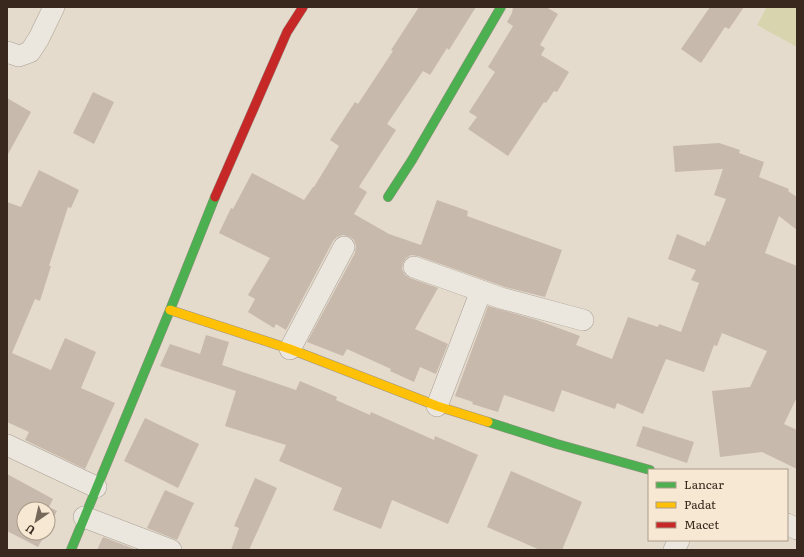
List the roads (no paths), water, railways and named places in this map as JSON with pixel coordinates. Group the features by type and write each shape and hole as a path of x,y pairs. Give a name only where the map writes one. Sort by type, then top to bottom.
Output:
{"street":[{"path":"7,52 19,56 30,52 39,38 54,7"},
{"path":"71,550 234,153 287,32 303,7"},
{"path":"388,197 412,160 501,7"},
{"path":"290,349 344,247"},
{"path":"414,267 501,298 583,320"},
{"path":"437,406 481,291"},
{"path":"170,310 290,349 437,406 557,444 648,469"},
{"path":"7,445 96,488"},
{"path":"84,517 171,550"},
{"path":"788,524 797,529"},
{"path":"674,550 678,541"}]}
